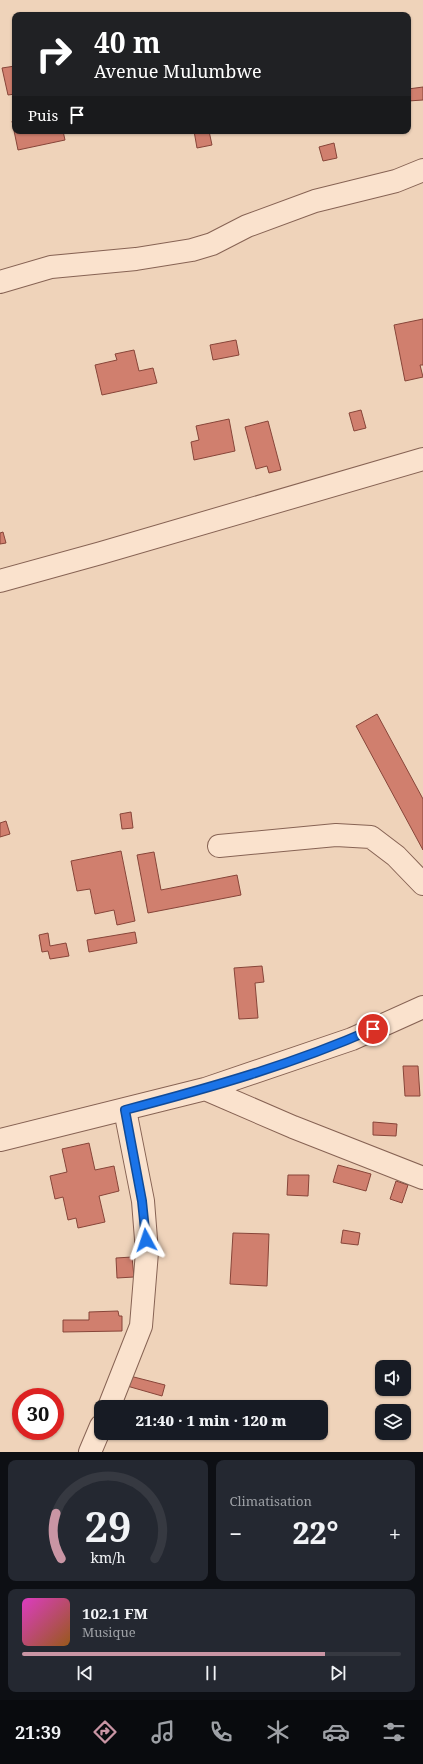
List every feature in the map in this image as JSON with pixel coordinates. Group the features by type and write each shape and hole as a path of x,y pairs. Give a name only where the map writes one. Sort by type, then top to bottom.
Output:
{"street":[{"path":"0,282 51,267 136,259 192,250 212,244 248,226 315,201 396,181 423,170"},
{"path":"0,581 423,459"},
{"path":"219,846 336,835 372,837 396,856 423,884"},
{"path":"0,1140 206,1089 352,1039 423,1007"},
{"path":"206,1089 293,1127 423,1178"},
{"path":"112,1400 141,1326 147,1252 142,1201 125,1110"},
{"path":"90,1452 95,1440"}],"building":[{"path":"12,66 12,94 8,95 2,68"},
{"path":"423,87 423,100 411,101 411,89"},
{"path":"15,134 64,134 65,140 18,150"},
{"path":"195,134 210,134 212,145 197,148"},
{"path":"334,143 337,158 323,161 319,147"},
{"path":"423,319 423,365 420,365 423,377 405,381 394,325"},
{"path":"236,340 239,355 213,360 210,345"},
{"path":"134,350 139,371 153,368 157,383 102,395 95,365 117,360 115,354"},
{"path":"361,410 366,428 354,431 349,413"},
{"path":"229,419 235,451 194,460 191,442 199,440 196,426"},
{"path":"268,421 281,470 269,473 267,466 256,469 245,427"},
{"path":"3,532 6,543 0,544 0,533"},
{"path":"377,714 423,799 423,850 356,726"},
{"path":"131,812 133,828 122,829 120,814"},
{"path":"6,821 10,834 0,837 0,823"},
{"path":"121,851 135,921 117,925 114,910 95,914 90,889 77,891 71,861"},
{"path":"154,852 161,890 237,875 241,895 148,913 137,855"},
{"path":"135,932 137,943 89,952 87,940"},
{"path":"48,933 50,946 66,943 69,956 50,959 48,951 42,952 39,935"},
{"path":"262,966 264,982 255,983 258,1018 239,1019 234,968"},
{"path":"403,1066 418,1066 420,1096 405,1096"},
{"path":"373,1122 397,1124 396,1136 373,1135"},
{"path":"89,1143 95,1170 114,1166 119,1191 99,1196 105,1222 78,1228 76,1218 68,1220 63,1197 55,1199 50,1176 67,1172 62,1149"},
{"path":"338,1165 371,1174 366,1191 333,1182"},
{"path":"288,1175 309,1175 308,1196 287,1195"},
{"path":"396,1181 408,1185 402,1203 390,1199"},
{"path":"343,1230 360,1233 358,1245 341,1243"},
{"path":"233,1233 269,1234 267,1286 230,1284"},
{"path":"132,1257 134,1277 117,1278 116,1258"},
{"path":"118,1311 119,1316 122,1316 122,1331 63,1332 63,1320 89,1320 89,1312"},
{"path":"130,1376 165,1385 162,1396 127,1386"}],"route":[{"path":"146,1240 142,1201 125,1110 206,1089 322,1050 352,1039 373,1029"}]}
